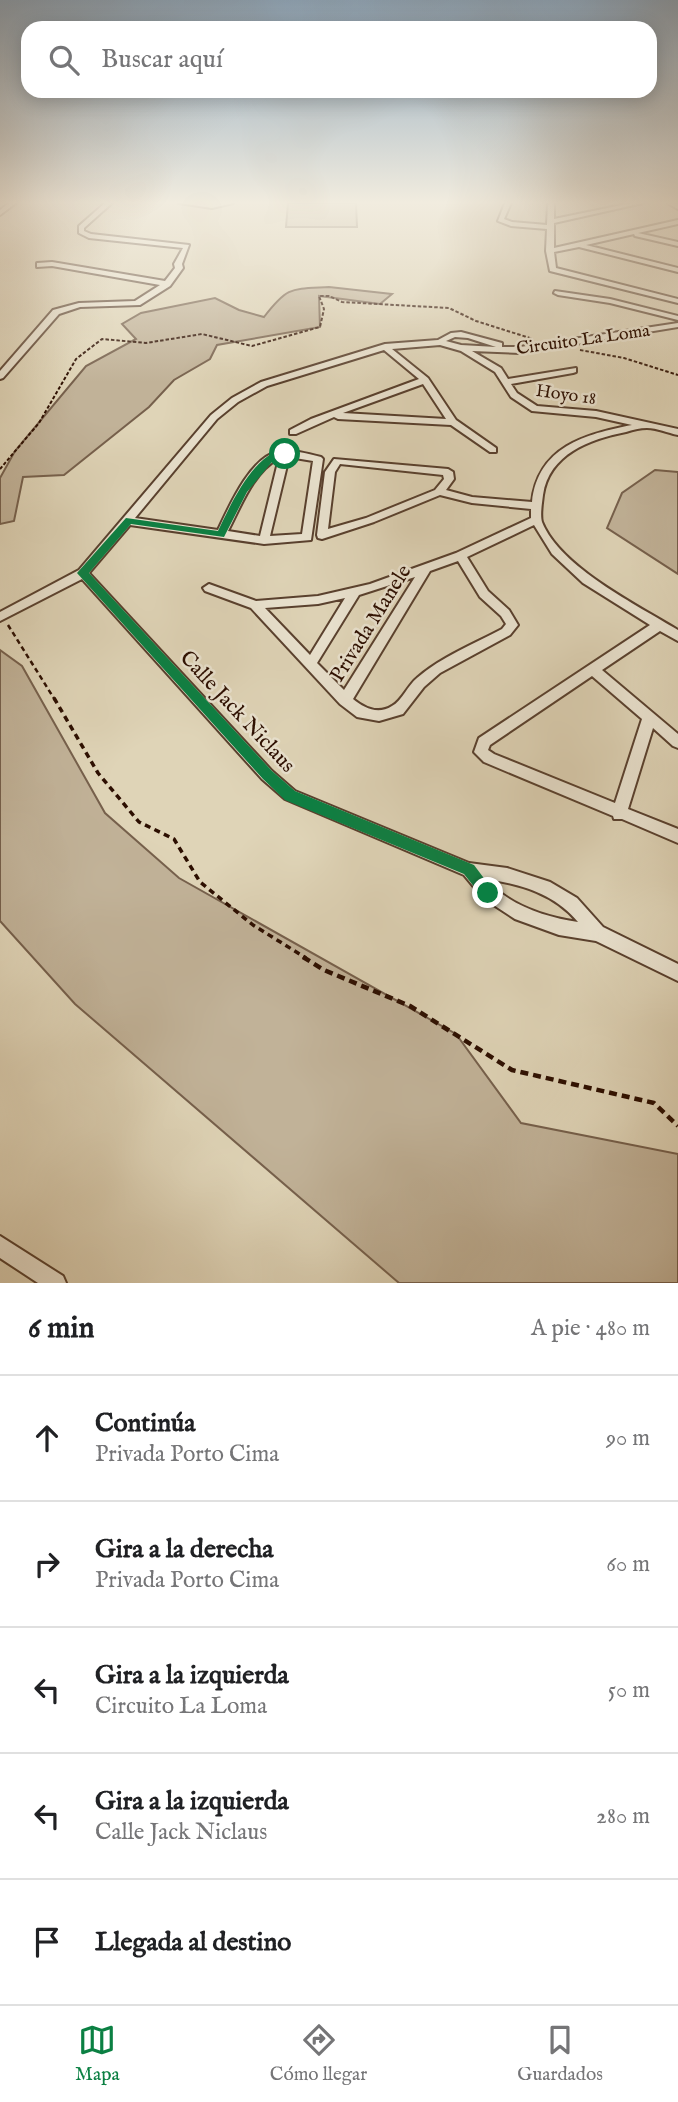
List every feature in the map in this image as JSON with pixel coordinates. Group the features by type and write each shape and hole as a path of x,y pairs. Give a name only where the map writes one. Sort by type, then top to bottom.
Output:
{"street":[{"path":"2,371 56,312 79,305 137,303 162,285 179,268 179,263"},
{"path":"551,263 552,267 557,270 678,301"},
{"path":"648,263 678,270"},
{"path":"40,265 52,264 162,285"},
{"path":"558,293 622,304 678,318"},
{"name":"Circuito La Loma","path":"1,616 83,573 214,417 235,400 284,376 385,347 440,342 461,348 520,350 678,325"},
{"path":"440,342 451,335 466,334 520,350"},
{"path":"385,347 425,380 453,422 493,450"},
{"name":"Hoyo 18","path":"461,348 498,370 514,395 535,409 575,412 646,425"},
{"path":"498,370 500,362 520,350"},
{"path":"506,382 573,370"},
{"path":"293,432 425,380"},
{"path":"575,412 591,435"},
{"path":"332,416 453,422"},
{"path":"678,432 646,425 591,435 560,456 543,478 536,520 556,551 587,580 678,636"},
{"path":"264,540 285,454"},
{"path":"129,521 221,535 264,540 307,537 318,459 275,455 243,491 221,535"},
{"path":"439,492 449,479 448,472 337,461 330,472 322,535 370,520 439,492 472,500 537,506"},
{"name":"Privada Manele","path":"209,588 255,604 318,600 355,592 460,556 536,520"},
{"name":"Privada Manele","path":"255,604 345,700 362,713 379,716 398,710 419,683 436,670 506,632 512,625 505,613 484,594 460,556"},
{"name":"Privada Manele","path":"345,700 427,567"},
{"name":"Calle Jack Niclaus","path":"83,573 267,775 290,796 469,870 498,872 529,881 568,901 597,933"},
{"name":"Privada Manele","path":"310,663 324,646 334,624 355,592"},
{"path":"659,625 484,742 481,752 489,758 619,814 678,836"},
{"path":"594,670 678,742"},
{"path":"619,814 649,718"},
{"name":"Calle Jack Niclaus","path":"469,870 488,893 521,914 559,927 597,933 678,973"},
{"path":"0,1246 57,1283"}],"path":[{"path":"0,469 39,423 76,359 102,340 146,343 202,334 252,346 320,327 324,309 319,296 329,296 342,302 449,308 475,321 557,345 624,358 678,375"},
{"path":"1,616 28,653 98,773 139,822 174,839 200,882 253,925 324,970 410,1006 512,1070 654,1103 678,1126"}],"shaded area":[{"path":"329,287 392,294 380,304 319,296 320,327 217,345 210,359 174,380 149,407 64,475 23,477 14,521 0,524 0,478 15,451 86,366 136,339 122,324 141,313 215,298 239,310 264,317 291,291"},
{"path":"655,470 678,472 678,574 607,528 622,493"},
{"path":"0,650 22,666 105,813 179,878 456,1034 521,1123 678,1154 678,1283 399,1283 75,1004 0,921"}],"route":[{"path":"285,454 275,455 269,460 243,491 221,535 129,521 83,573 267,775 290,796 469,870 488,893"}]}
